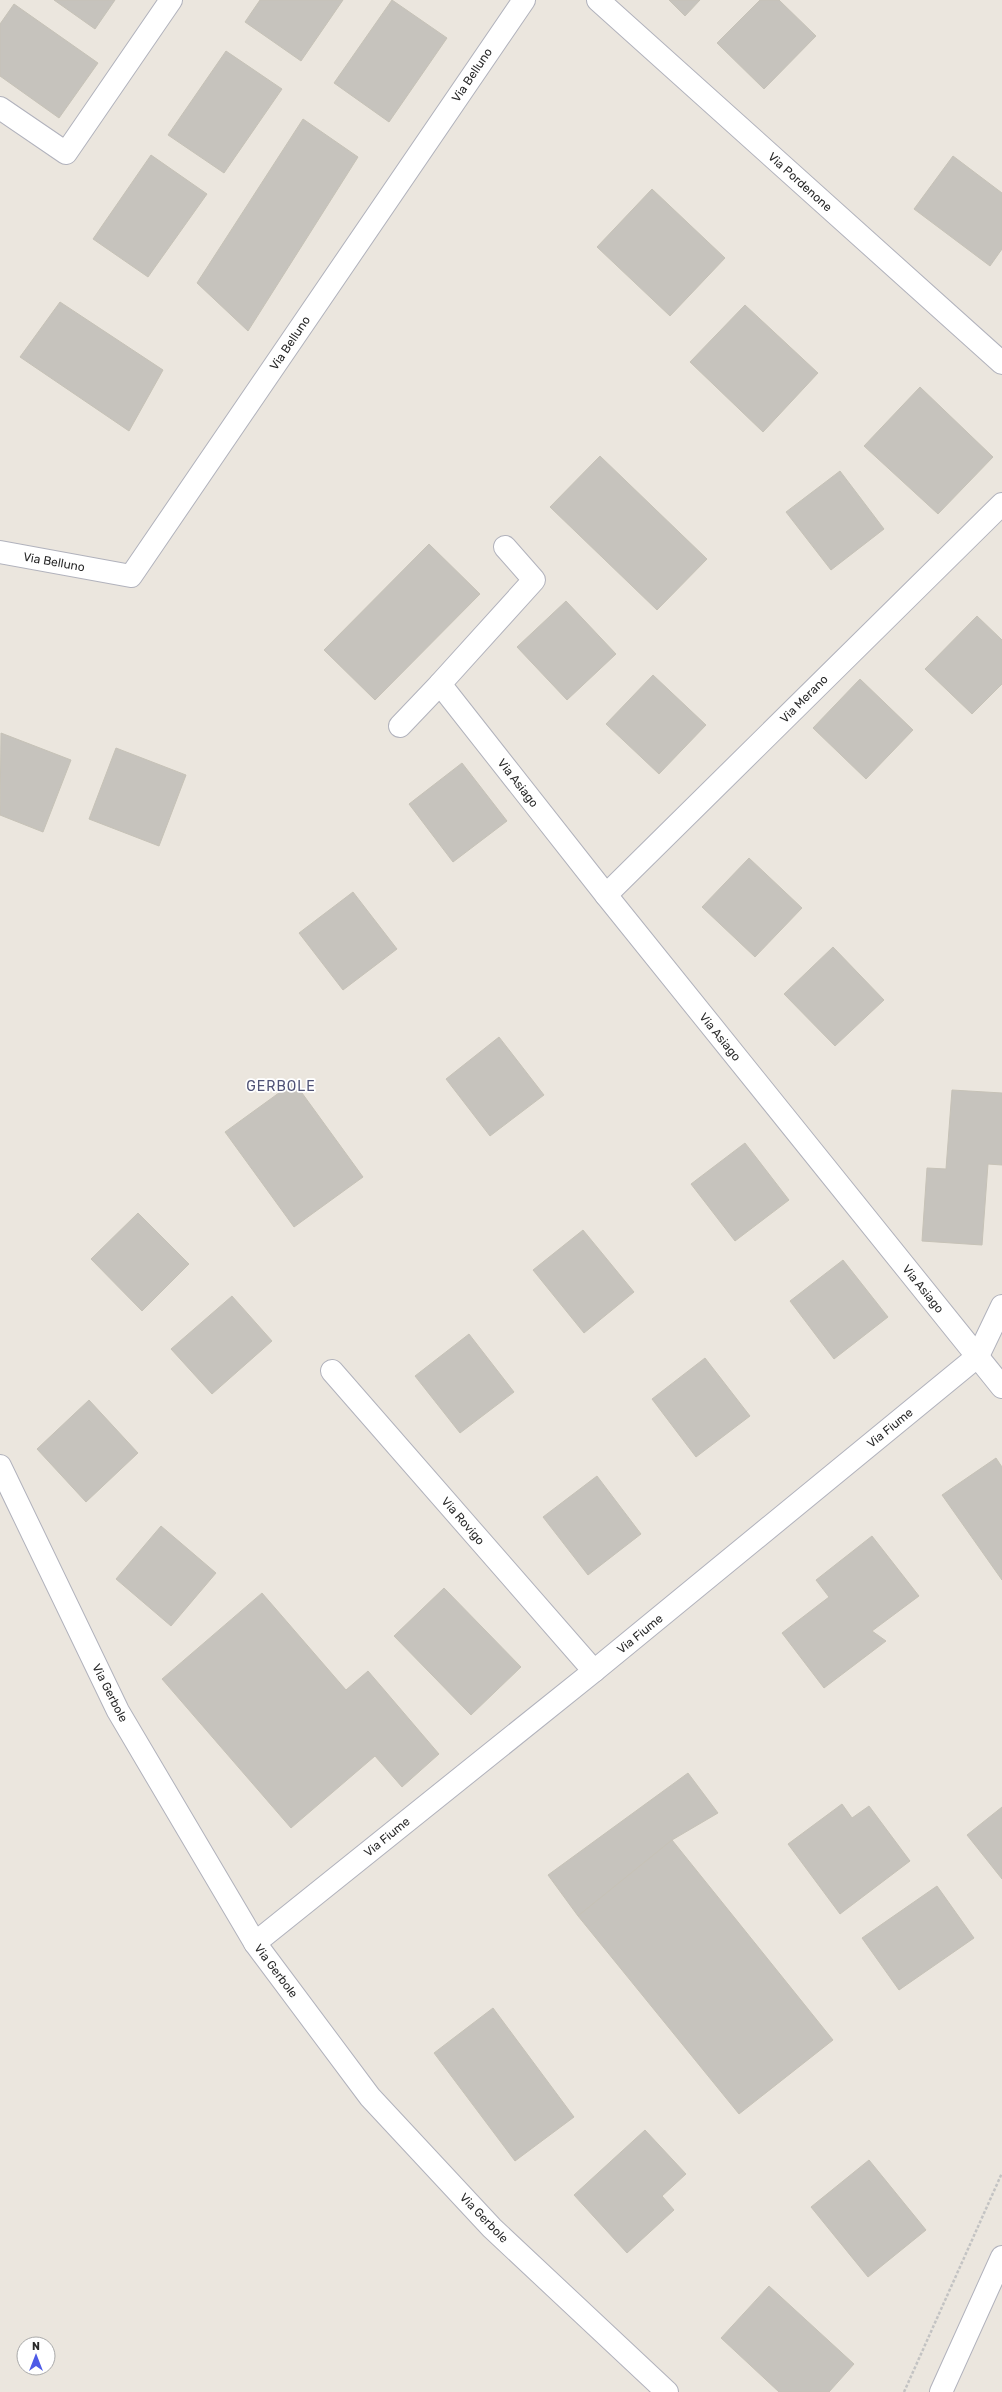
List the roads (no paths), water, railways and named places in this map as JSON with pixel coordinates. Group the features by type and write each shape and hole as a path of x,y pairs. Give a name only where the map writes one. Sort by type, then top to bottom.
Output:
{"street":[{"path":"0,108 66,153 171,0"},
{"name":"Via Belluno","path":"0,552 131,576 524,0"},
{"name":"Via Pordenone","path":"598,0 1002,363"},
{"name":"Via Merano","path":"606,895 1002,504"},
{"path":"400,726 534,580 505,547"},
{"name":"Via Asiago","path":"440,684 606,895 1002,1387"},
{"name":"Via Fiume","path":"255,1943 594,1671 978,1356 1002,1306"},
{"name":"Via Rovigo","path":"332,1372 594,1671"},
{"name":"Via Gerbole","path":"0,1466 118,1711 255,1943 375,2102 492,2228 667,2392"},
{"path":"941,2392 1002,2257"}],"district":[{"name":"GERBOLE","path":"281,1086"}]}
